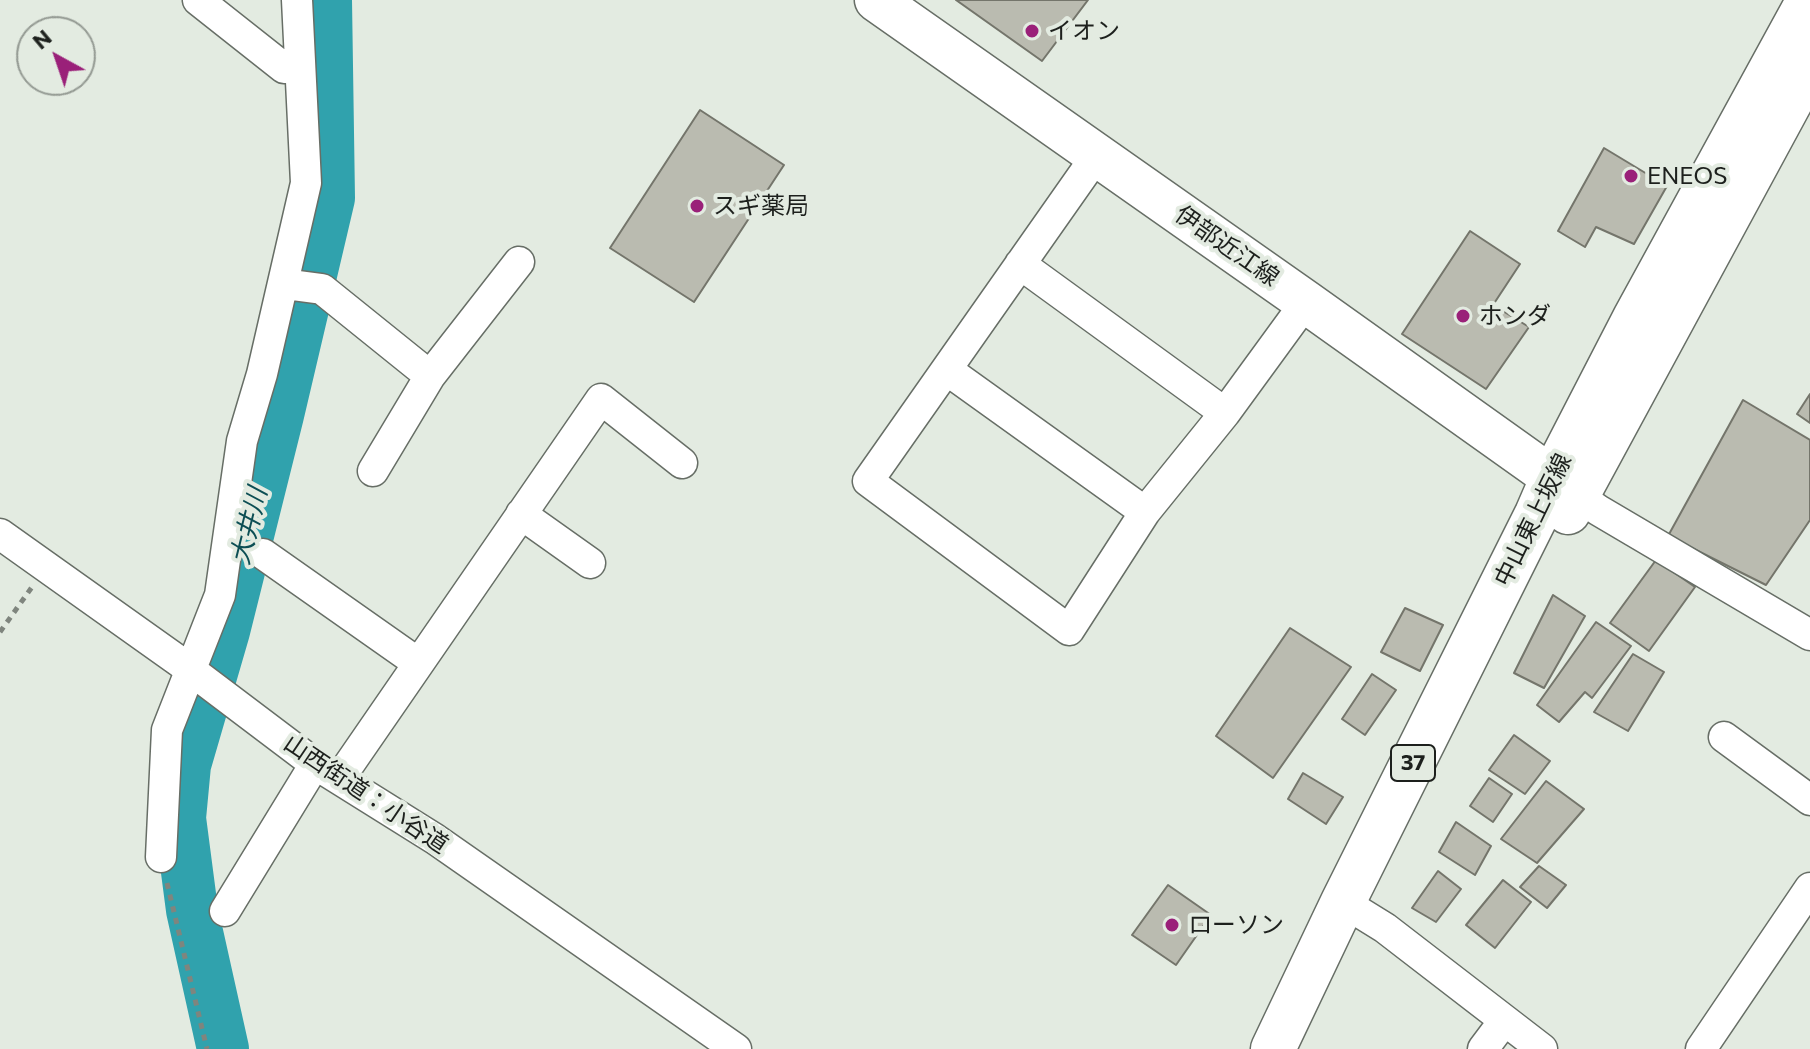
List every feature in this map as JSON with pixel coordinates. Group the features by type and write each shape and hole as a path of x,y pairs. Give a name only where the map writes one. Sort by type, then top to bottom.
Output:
{"main road":[{"name":"伊部近江線","path":"876,0 1565,486"},
{"name":"中山東上坂線","path":"1565,486 1635,318 1809,0"},
{"name":"中山東上坂線","path":"1304,1049 1356,910 1531,528 1610,437 1810,65"},
{"name":"中山東上坂線","path":"1273,1049 1356,910"}],"street":[{"path":"198,0 284,68 300,67"},
{"path":"161,857 167,730 220,595 242,441 262,374 306,183 297,0"},
{"path":"1097,155 868,481 1069,630 1145,512 1225,413 1306,302"},
{"path":"373,471 430,376 519,262"},
{"path":"1020,264 1225,413"},
{"path":"284,284 322,289 430,376"},
{"path":"947,370 1145,512"},
{"path":"225,911 327,772 418,663 601,399 682,463"},
{"path":"1565,486 1598,510 1810,635"},
{"path":"521,514 590,563"},
{"name":"山西街道：小谷道","path":"0,534 327,772 435,839 736,1049"},
{"path":"263,554 418,663"},
{"path":"1724,737 1810,800"},
{"path":"1701,1049 1810,888"},
{"path":"1356,910 1542,1049"},
{"path":"1483,1049 1504,1021"}],"path":[{"path":"0,632 45,568"},
{"path":"161,857 207,1049"}],"building":[{"name":"イオン","path":"956,0 1088,0 1042,61"},
{"name":"スギ薬局","path":"700,110 784,165 694,302 610,248"},
{"path":"1604,148 1667,186 1634,244 1596,227 1585,247 1558,231"},
{"name":"ホンダ","path":"1470,231 1520,264 1493,305 1529,327 1486,389 1402,334"},
{"path":"1810,394 1810,423 1797,414"},
{"path":"1743,400 1810,440 1810,520 1766,585 1668,536"},
{"path":"1656,560 1695,587 1649,651 1610,623"},
{"path":"1553,595 1585,616 1544,688 1514,673"},
{"path":"1405,608 1443,625 1420,671 1381,652"},
{"path":"1596,622 1631,646 1592,698 1585,692 1559,722 1537,705"},
{"path":"1290,628 1351,667 1273,778 1216,736"},
{"path":"1633,654 1664,672 1628,731 1594,712"},
{"path":"1372,674 1396,690 1365,735 1342,719"},
{"path":"1514,735 1550,761 1525,794 1489,770"},
{"path":"1303,773 1343,797 1326,824 1288,799"},
{"path":"1489,778 1512,794 1493,822 1470,806"},
{"path":"1546,781 1584,809 1537,863 1501,839"},
{"path":"1456,822 1491,846 1475,875 1439,852"},
{"path":"1539,866 1566,885 1547,908 1520,887"},
{"path":"1438,871 1461,889 1436,922 1412,908"},
{"path":"1503,880 1531,902 1495,948 1466,925"},
{"name":"ローソン","path":"1168,885 1211,915 1176,965 1132,935"}],"waterway":[{"name":"大井川","path":"223,1049 192,910 180,818 185,765 224,631 329,198 326,0"}],"place":[{"name":"イオン","path":"1032,31"},
{"name":"ENEOS","path":"1631,176"},
{"name":"スギ薬局","path":"697,206"},
{"name":"ホンダ","path":"1463,316"},
{"name":"ローソン","path":"1172,925"}]}
